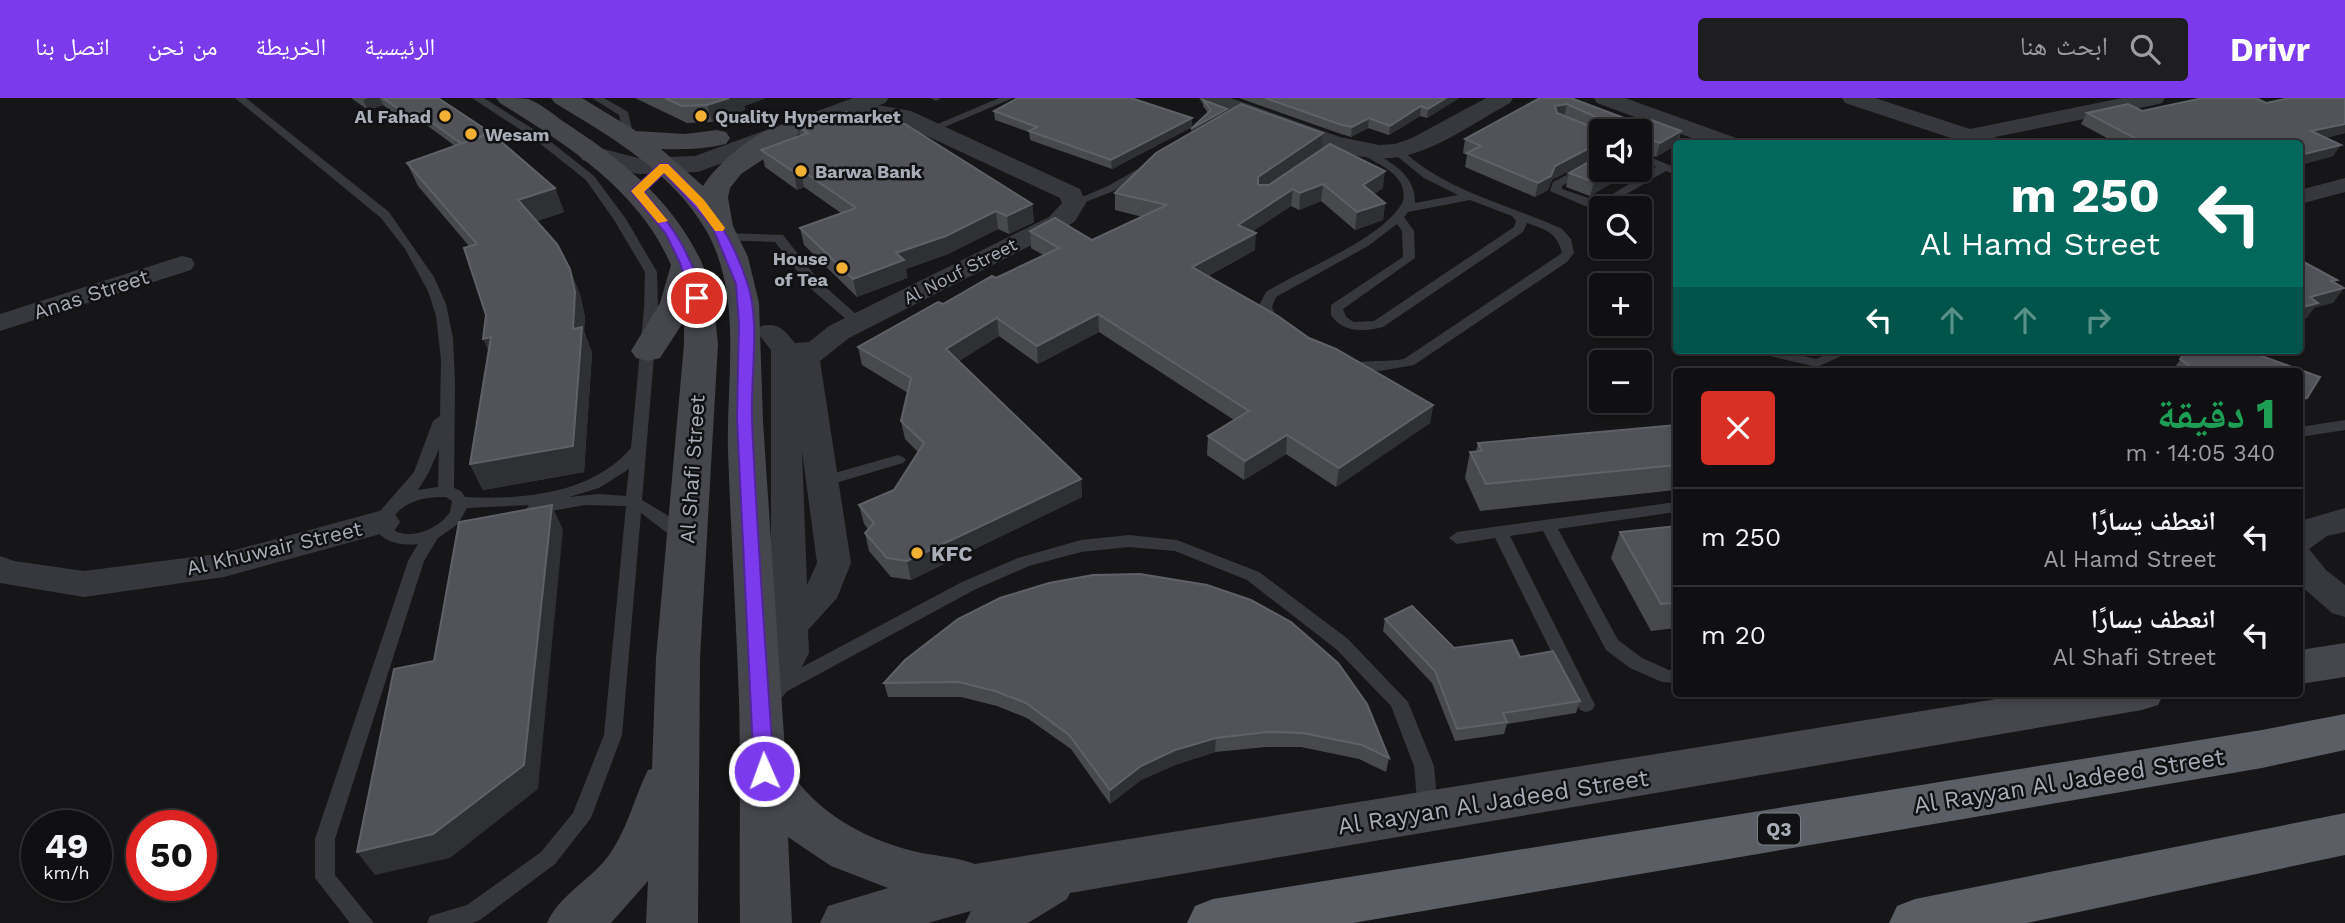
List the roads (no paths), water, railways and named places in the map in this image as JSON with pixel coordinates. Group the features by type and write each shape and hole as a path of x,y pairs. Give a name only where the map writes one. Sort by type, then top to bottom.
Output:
{"highway":[{"name":"Al Rayyan Al Jadeed Street","path":"1213,923 2248,751 2345,732"},
{"path":"1915,923 2345,834"}],"main road":[{"name":"Al Shafi Street","path":"509,98 592,154 637,191 671,233 687,263 697,298 701,344 678,658 672,923"},
{"path":"564,98 631,138 664,166 700,203 725,241"},
{"path":"766,923 761,696 745,418 780,337 742,284 725,241 713,197 718,183 729,169 786,132"},
{"path":"631,138 685,142 717,138"},
{"path":"648,351 676,303 687,263"},
{"path":"2303,667 2345,660"},
{"name":"Al Rayyan Al Jadeed Street","path":"986,904 997,914 1066,873 2118,697"},
{"path":"573,923 602,900 632,866 650,829 677,746"},
{"path":"764,771 789,807 824,837 845,849 986,904"},
{"path":"846,923 986,904"}],"street":[{"path":"637,191 664,166 687,150 717,138 833,105 876,98"},
{"path":"1210,98 1239,115 1345,149 1397,151 1502,98"},
{"path":"1239,115 1272,98"},
{"path":"1605,98 1720,140"},
{"path":"1853,98 1979,140"},
{"path":"1968,136 2154,98"},
{"path":"592,154 624,163 664,166 698,164 786,132 833,105 879,111 900,107 931,129 1071,194 1074,202"},
{"path":"2303,196 2345,186"},
{"name":"Al Nouf Street","path":"849,327 1058,222 1066,216 1074,202"},
{"name":"Anas Street","path":"0,323 182,264"},
{"path":"780,337 849,327"},
{"path":"761,696 786,665 790,653 785,349 780,337"},
{"path":"780,337 822,482 834,563 816,599 790,626"},
{"name":"Al Khuwair Street","path":"0,568 4,572 85,583 225,565 390,513"},
{"path":"2303,535 2323,523 2345,520"},
{"path":"2303,563 2314,579 2345,604"}],"lane":[{"path":"240,98 385,215 402,235 424,271 443,313 449,388 444,452 453,497 454,518 439,530 416,561 325,839 325,878 363,923"},
{"path":"438,923 473,914 539,866 581,818 613,734 648,351 651,272 620,219 590,178 537,136 477,98"},
{"path":"597,98 624,114 631,138"},
{"path":"931,129 1008,98"},
{"path":"1345,149 1402,177 1410,197 1401,213"},
{"path":"1340,362 1370,368 1391,367 1409,362 1563,259 1568,253 1565,239 1548,227 1427,175 1397,151"},
{"name":"Al Nouf Street","path":"1074,202 1112,188 1160,160"},
{"path":"1652,161 1671,170"},
{"path":"1589,167 1557,184 1556,191 1589,204 1602,206 1648,182"},
{"path":"1652,180 1671,170"},
{"path":"1292,336 1269,319 1265,307 1271,295 1357,246 1401,213 1438,201 1475,196"},
{"path":"1401,213 1408,231 1409,258 1336,308 1340,320 1358,327 1378,324 1519,229 1522,221 1515,213"},
{"path":"725,241 769,237"},
{"path":"725,241 779,238 849,327"},
{"path":"1779,354 1817,363 1838,354"},
{"path":"449,388 429,457 419,478 390,513 386,534 395,538 420,538 439,530 576,502 616,499 635,504 687,540"},
{"path":"2303,432 2345,425"},
{"path":"390,513 422,493 478,503 578,490 610,477 623,467 640,447"},
{"path":"822,482 898,460"},
{"path":"1457,538 1673,507"},
{"path":"1548,525 1612,645 1636,663 1668,677 1673,676"},
{"path":"1500,533 1586,705"},
{"path":"761,696 968,586 1024,562 1081,546 1129,541 1177,546 1253,576 1342,644 1399,702 1424,766 1428,813"}],"place":[{"name":"Al Fahad","path":"445,116"},
{"name":"Quality Hypermarket","path":"701,116"},
{"name":"Wesam","path":"471,134"},
{"name":"Barwa Bank","path":"801,171"},
{"name":"House of Tea","path":"842,268"},
{"name":"KFC","path":"917,553"}]}
